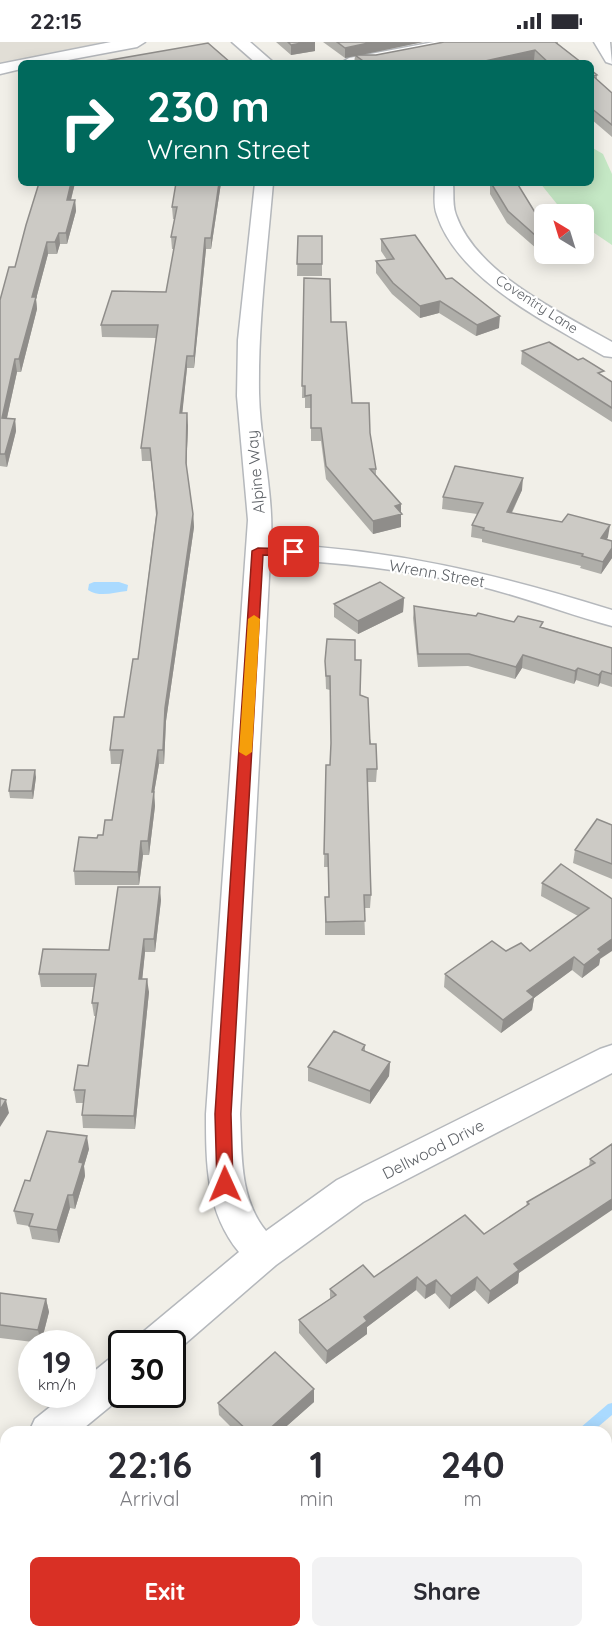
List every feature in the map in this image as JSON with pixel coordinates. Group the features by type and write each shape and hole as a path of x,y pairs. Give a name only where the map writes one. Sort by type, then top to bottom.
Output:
{"street":[{"path":"42,60 137,42"},
{"path":"240,42 262,60"},
{"path":"365,60 459,42"},
{"path":"602,42 612,58"},
{"path":"0,69 18,65"},
{"name":"Alpine Way","path":"263,1254 245,1234 233,1211 225,1184 223,1114 258,551 259,510 248,396 249,340 264,186"},
{"name":"Coventry Lane","path":"444,186 445,204 450,225 483,267 534,304 612,351"},
{"name":"Wrenn Street","path":"258,551 304,553 444,572 509,587 612,618"},
{"name":"Dellwood Drive","path":"173,1330 263,1254 350,1191 612,1058"},
{"path":"56,1426 108,1384"}],"shaded area":[{"path":"0,42 104,42 18,60 0,64"}],"green space":[{"path":"594,149 603,154 612,174 612,245 594,233 594,204 557,204 542,186 594,186"}],"water":[{"path":"119,582 128,585 127,591 102,594 88,590 89,584"}],"building":[{"path":"288,42 307,42 291,45"},
{"path":"337,42 373,42 345,48"},
{"path":"444,42 555,42 578,60 546,60 535,50 490,60 362,60 355,55 376,55"},
{"path":"208,43 228,60 111,60"},
{"path":"594,77 612,93 612,125 594,110"},
{"path":"38,186 70,186 67,200 75,200 66,233 59,233 55,242 47,242 32,297 36,297 19,359 15,359 2,418 15,419 5,454 0,454 0,300 9,267 15,267"},
{"path":"176,186 219,186 211,238 205,238 194,356 187,356 180,413 187,413 186,463 193,514 165,708 163,750 158,750 148,841 141,841 138,872 74,871 79,837 97,838 98,835 103,835 105,820 112,820 123,750 110,750 114,717 124,717 133,659 138,659 157,513 150,448 141,448 158,325 101,325 112,291 166,292 176,237 171,237 177,207 172,207"},
{"path":"493,186 519,186 534,211 534,234 508,211"},
{"path":"415,235 446,279 452,278 500,316 477,325 440,301 420,306 393,283 376,261 394,259 381,239"},
{"path":"298,236 322,236 322,264 297,264"},
{"path":"304,278 330,279 331,322 346,322 352,403 369,403 370,433 376,469 370,469 401,504 395,506 402,514 373,521 326,466 321,428 311,428 311,395 305,396 305,386 302,386"},
{"path":"549,342 578,360 583,358 604,371 598,373 612,382 612,408 522,351"},
{"path":"455,466 523,478 507,512 562,522 568,514 610,525 601,538 612,541 612,548 603,562 582,556 583,554 483,530 484,528 472,525 483,503 443,497"},
{"path":"380,582 404,598 358,621 334,604"},
{"path":"414,606 476,616 478,613 514,622 518,616 543,622 540,627 612,648 612,674 602,671 599,675 578,668 575,671 523,655 516,667 469,654 418,654"},
{"path":"327,639 355,640 355,660 361,660 360,695 368,698 370,744 376,744 377,769 367,769 371,895 364,895 365,921 326,922 325,897 329,897 328,854 324,854 326,765 330,765 331,743 330,676 326,676 325,661"},
{"path":"12,770 35,770 32,791 9,791"},
{"path":"597,819 612,825 612,864 575,850"},
{"path":"561,864 612,899 612,939 598,949 601,952 584,965 574,957 527,991 534,997 503,1020 445,974 492,941 506,951 521,943 530,951 589,908 542,883"},
{"path":"118,887 160,887 154,939 144,939 139,979 147,979 134,1116 82,1115 85,1090 74,1090 78,1065 88,1066 98,1003 92,1003 96,974 39,974 43,949 109,950"},
{"path":"334,1031 365,1045 362,1050 390,1062 370,1091 308,1067"},
{"path":"0,1098 6,1100 0,1110"},
{"path":"47,1131 87,1136 79,1162 83,1163 73,1195 68,1195 57,1230 29,1226 33,1214 14,1211 25,1180 30,1181"},
{"path":"612,1144 612,1199 514,1264 519,1270 490,1291 477,1277 451,1296 436,1280 426,1286 417,1277 364,1317 367,1321 327,1351 299,1320 336,1295 330,1289 363,1265 374,1277 465,1215 484,1234 529,1204 527,1202 595,1163 590,1159"},
{"path":"0,1293 46,1299 38,1330 0,1325"},
{"path":"275,1352 314,1389 273,1426 243,1426 218,1403"}],"waterway":[{"path":"591,1426 612,1408"}],"slow traffic":[{"path":"246,752 254,619"}],"route":[{"path":"225,1184 223,1114 258,551 294,552"}]}
